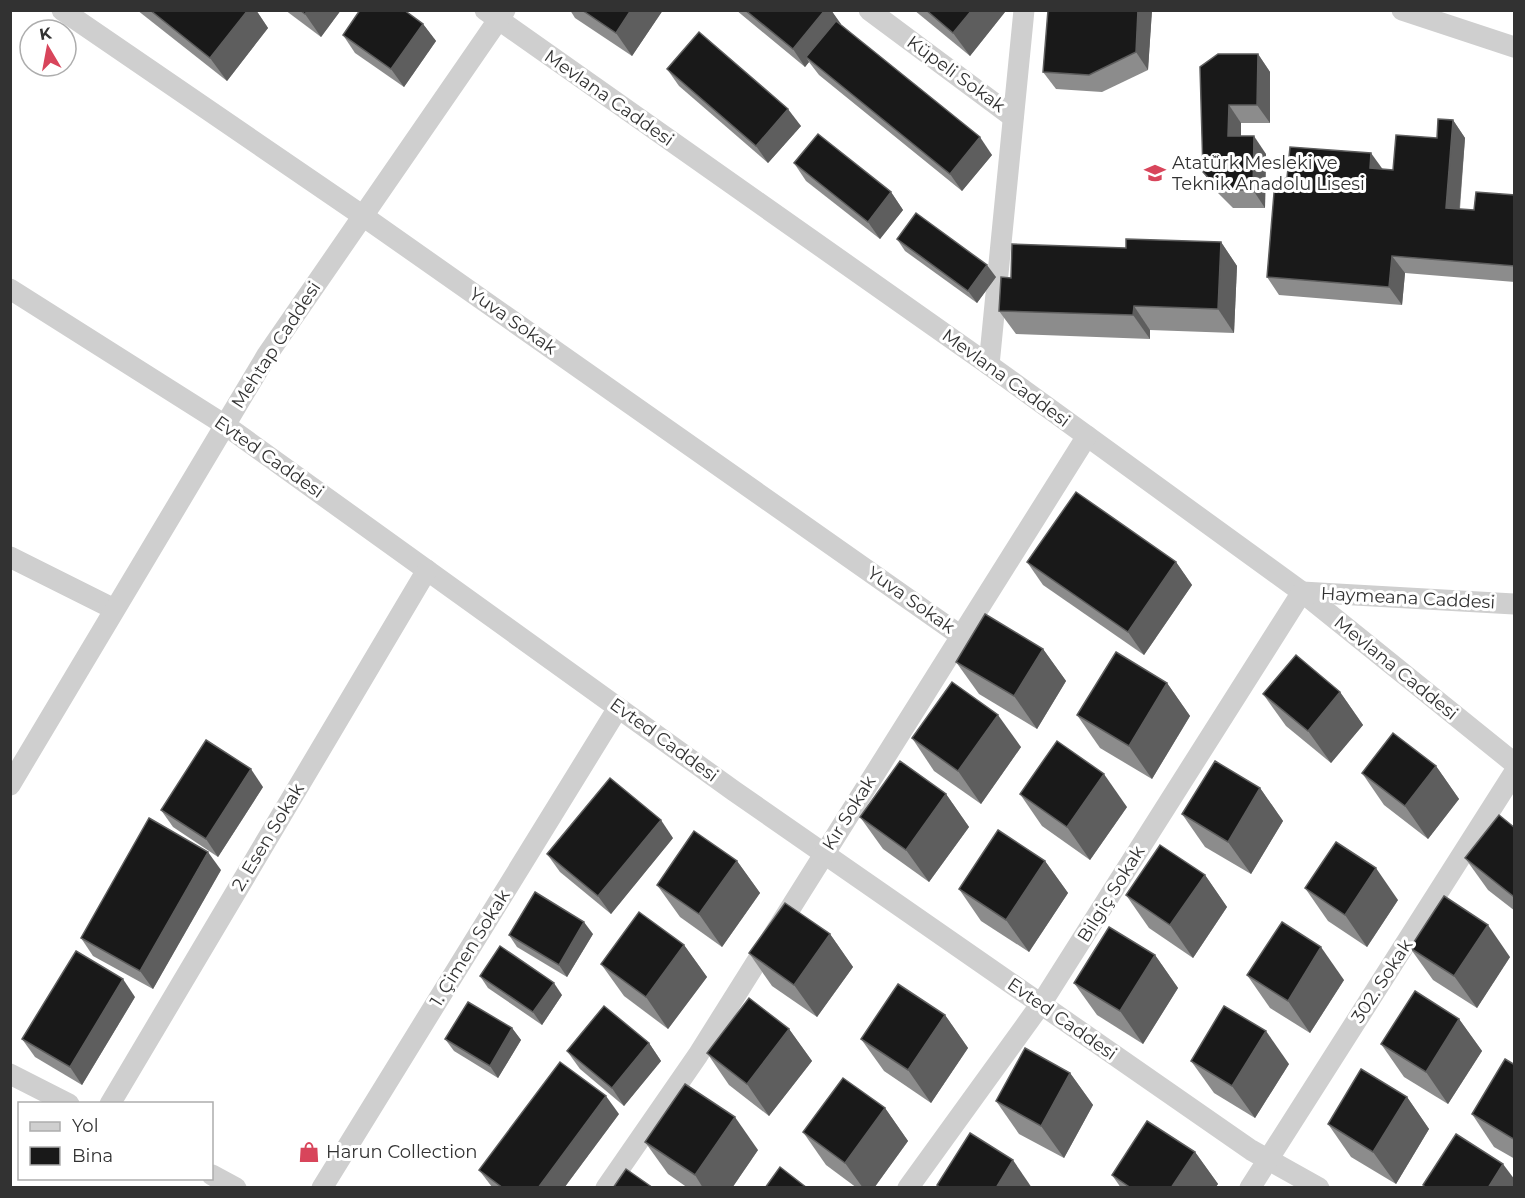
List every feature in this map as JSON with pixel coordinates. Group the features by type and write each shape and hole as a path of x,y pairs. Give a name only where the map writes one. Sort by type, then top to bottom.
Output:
{"street":[{"name":"Yuva Sokak","path":"62,10 363,216 961,636"},
{"name":"Küpeli Sokak","path":"869,10 1013,117"},
{"path":"989,365 1024,10"},
{"path":"1402,10 1515,47"},
{"name":"Mehtap Caddesi","path":"10,785 267,355 363,216 496,13"},
{"name":"Mevlana Caddesi","path":"496,13 1302,592 1515,764"},
{"name":"Evted Caddesi","path":"10,289 225,425 824,853 1251,1150 1319,1188"},
{"name":"Kır Sokak","path":"606,1188 698,1055 1087,436"},
{"path":"10,557 114,609"},
{"name":"2. Esen Sokak","path":"111,1102 427,570"},
{"name":"Haymeana Caddesi","path":"1302,592 1515,604"},
{"name":"Bilgiç Sokak","path":"908,1188 1041,1004 1302,592"},
{"name":"1. Çimen Sokak","path":"322,1188 618,708"},
{"name":"302. Sokak","path":"1250,1188 1515,773"},
{"path":"10,1074 65,1102"},
{"path":"213,1176 236,1188"}],"building":[{"path":"150,10 248,10 210,58"},
{"path":"360,10 404,10 423,24 391,69 343,35"},
{"path":"582,10 631,10 616,33"},
{"path":"745,10 825,10 793,49"},
{"path":"926,10 972,10 953,33"},
{"path":"1048,10 1138,10 1136,52 1089,75 1043,72"},
{"path":"836,21 980,137 950,174 806,57"},
{"path":"699,32 788,109 756,146 667,69"},
{"path":"1218,54 1258,54 1257,105 1229,105 1228,136 1254,136 1253,190 1220,190 1203,172 1200,67"},
{"path":"1438,119 1453,120 1446,208 1474,210 1476,192 1515,195 1515,266 1392,256 1389,287 1267,277 1275,181 1287,178 1290,147 1371,153 1370,168 1393,170 1396,135 1437,138"},
{"path":"818,134 891,192 868,222 794,163"},
{"path":"916,213 987,265 968,291 897,239"},
{"path":"1126,239 1221,242 1218,309 1134,306 1133,315 999,311 1001,277 1011,278 1012,244 1126,248"},
{"path":"1076,492 1176,562 1128,632 1027,562"},
{"path":"985,614 1043,649 1014,696 956,662"},
{"path":"1116,652 1167,683 1129,746 1077,715"},
{"path":"1296,655 1340,692 1308,731 1263,694"},
{"path":"952,682 998,715 958,771 912,738"},
{"path":"1393,733 1436,766 1405,806 1362,773"},
{"path":"206,740 251,769 206,839 161,810"},
{"path":"1057,741 1104,774 1067,827 1020,794"},
{"path":"900,761 946,794 906,850 860,817"},
{"path":"1215,761 1260,788 1228,842 1182,814"},
{"path":"610,778 661,820 598,896 547,854"},
{"path":"1499,815 1515,828 1515,894 1513,896 1465,858"},
{"path":"149,818 208,852 140,971 81,938"},
{"path":"998,830 1045,861 1006,920 959,889"},
{"path":"694,831 737,861 699,914 657,885"},
{"path":"1336,842 1376,868 1345,915 1305,888"},
{"path":"1160,845 1205,875 1170,925 1126,895"},
{"path":"535,892 584,922 559,965 509,935"},
{"path":"1444,896 1488,925 1454,976 1410,948"},
{"path":"785,903 830,934 794,985 749,953"},
{"path":"639,912 684,945 646,997 601,964"},
{"path":"1282,922 1321,947 1288,1001 1247,975"},
{"path":"1109,927 1155,955 1120,1011 1074,983"},
{"path":"500,946 554,983 533,1012 480,976"},
{"path":"76,951 123,979 70,1067 22,1039"},
{"path":"898,984 945,1015 908,1070 861,1039"},
{"path":"1415,991 1459,1019 1426,1072 1381,1044"},
{"path":"749,998 789,1029 747,1084 707,1053"},
{"path":"468,1002 512,1028 490,1066 445,1039"},
{"path":"604,1006 649,1043 612,1088 567,1051"},
{"path":"1224,1006 1266,1031 1232,1086 1191,1061"},
{"path":"1025,1048 1070,1073 1041,1126 996,1101"},
{"path":"1505,1059 1515,1065 1515,1140 1472,1114"},
{"path":"560,1062 606,1096 538,1188 503,1188 479,1170"},
{"path":"1361,1069 1407,1097 1373,1152 1328,1124"},
{"path":"843,1078 885,1108 845,1163 803,1132"},
{"path":"685,1084 735,1117 695,1175 645,1142"},
{"path":"1147,1121 1195,1152 1171,1188 1131,1188 1112,1175"},
{"path":"970,1133 1013,1160 996,1188 941,1188 937,1185"},
{"path":"1456,1134 1503,1164 1488,1188 1426,1188 1423,1185"},
{"path":"780,1167 807,1188 765,1188"},
{"path":"626,1169 653,1188 613,1188"}],"place":[{"name":"Atatürk Mesleki ve Teknik Anadolu Lisesi","path":"1155,173"},
{"name":"Harun Collection","path":"309,1152"}]}
